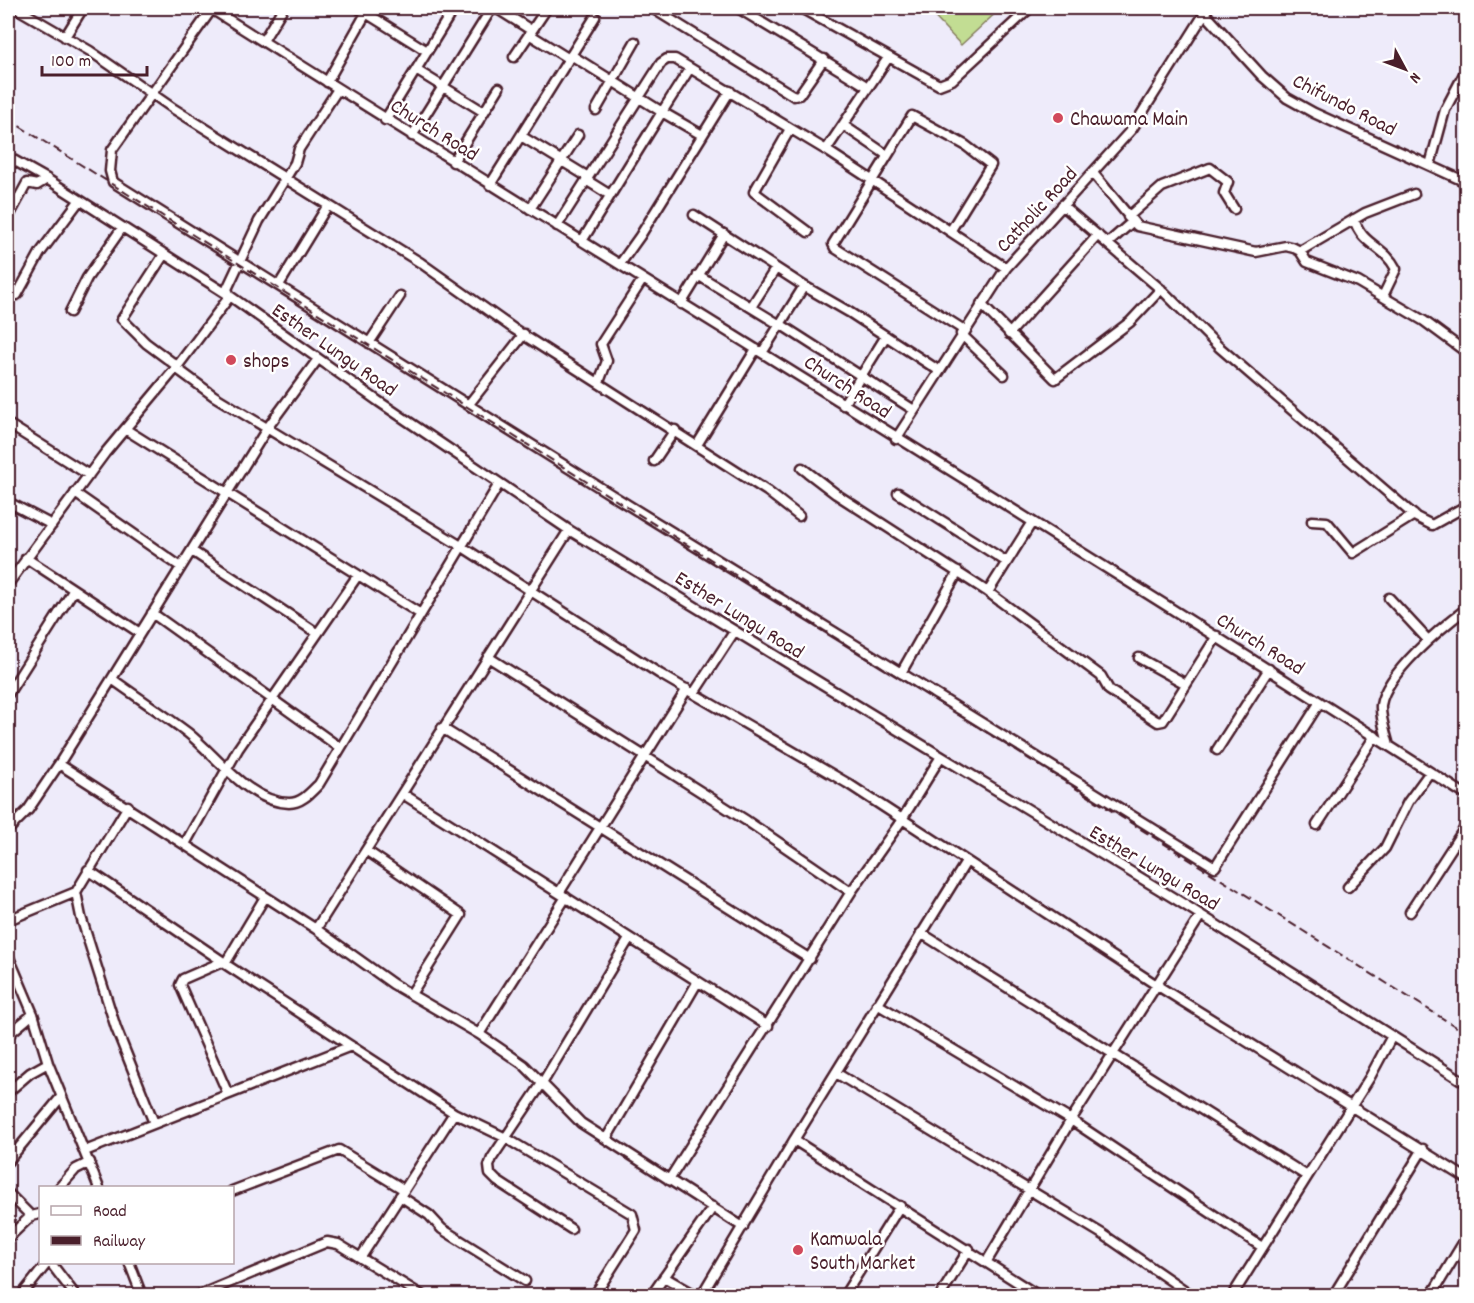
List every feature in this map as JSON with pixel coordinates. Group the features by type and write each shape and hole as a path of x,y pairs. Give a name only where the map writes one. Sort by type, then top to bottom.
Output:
{"street":[{"path":"16,8 421,263 524,334 767,491 799,516"},
{"path":"65,37 83,8"},
{"path":"211,8 112,150 110,171 113,182 369,343 1215,867 1320,702"},
{"name":"Church Road","path":"211,8 385,120 1217,636 1467,795"},
{"path":"263,41 283,8"},
{"path":"358,8 368,10 427,51"},
{"path":"385,120 454,8"},
{"path":"412,136 494,8 570,57 702,135"},
{"path":"514,57 547,8"},
{"path":"652,8 794,96 799,95 824,59"},
{"path":"738,8 868,87"},
{"path":"801,8 932,83 952,81 1030,8"},
{"name":"Chifundo Road","path":"1204,9 1262,76 1287,98 1314,113 1467,182"},
{"name":"Catholic Road","path":"896,439 938,370 1006,268 1132,129 1151,102 1204,9"},
{"path":"327,81 368,10"},
{"path":"490,185 595,17"},
{"path":"596,110 635,42"},
{"path":"557,226 637,97 667,58 675,59 826,150 1006,268"},
{"path":"826,150 888,58"},
{"path":"582,241 690,68"},
{"path":"416,70 484,112"},
{"path":"1430,165 1445,110 1467,70"},
{"path":"453,162 499,88"},
{"path":"8,582 89,474 177,367 230,296 227,289 260,220 295,163 299,149 338,89"},
{"path":"620,264 640,236 730,91"},
{"path":"951,230 991,165 965,145 914,116 910,117 834,239 836,248 963,332 1004,375"},
{"path":"843,125 887,155"},
{"path":"790,129 754,192 808,232"},
{"path":"530,209 578,135"},
{"path":"521,136 610,195"},
{"name":"Esther Lungu Road","path":"8,157 47,179 163,256 230,296 499,484 569,530 1201,915 1467,1083"},
{"path":"1108,243 1162,187 1209,168 1228,182 1224,193 1234,209"},
{"path":"1093,173 1130,219 1141,228 1256,252 1287,246 1300,250 1307,262 1358,282 1383,296 1424,321 1467,352"},
{"path":"8,218 27,183 37,185 47,179"},
{"path":"1300,250 1354,219 1414,194"},
{"path":"8,296 11,298 17,296 40,254 79,201"},
{"path":"279,285 328,205"},
{"path":"1062,206 1108,243 1161,290 1219,347 1414,515 1432,525 1467,506"},
{"path":"694,215 938,370"},
{"path":"1354,219 1360,236 1387,255 1396,269 1383,296"},
{"path":"70,312 87,278 122,228"},
{"path":"681,304 724,234"},
{"path":"1009,334 1098,235"},
{"path":"163,256 122,319 146,343 214,396 461,546 691,691 847,783 901,821 1158,986 1467,1178"},
{"path":"751,307 776,268"},
{"path":"698,275 914,410"},
{"path":"598,382 607,361 601,344 643,279"},
{"path":"697,445 759,351 780,325 804,286"},
{"path":"981,304 1051,377 1059,378 1130,322 1161,290"},
{"path":"369,343 400,296"},
{"path":"469,404 524,334"},
{"path":"843,405 886,336"},
{"path":"8,830 28,810 59,764 225,494 268,427 318,359"},
{"path":"8,424 89,474"},
{"path":"124,429 225,494 311,543 419,613"},
{"path":"654,461 675,430"},
{"path":"802,468 988,592 1101,676 1109,690 1158,722 1162,721 1217,636"},
{"path":"112,679 206,747 225,771 270,798 295,802 304,799 319,784 419,613 499,484"},
{"path":"75,493 182,567"},
{"path":"898,494 1007,562"},
{"path":"8,502 52,525"},
{"path":"1312,521 1327,522 1353,553 1414,515"},
{"path":"988,592 1032,522"},
{"path":"316,929 569,530"},
{"path":"192,551 317,633"},
{"path":"26,558 140,633"},
{"path":"901,673 919,637 958,572"},
{"path":"185,844 225,771 358,575"},
{"path":"8,694 73,591"},
{"path":"1389,598 1428,640"},
{"path":"1389,746 1382,716 1383,699 1400,672 1428,640 1467,609"},
{"path":"152,613 339,747"},
{"path":"479,1034 599,828 644,757 734,632"},
{"path":"488,657 747,821 851,892"},
{"path":"1139,658 1186,684"},
{"path":"1217,750 1269,669"},
{"path":"442,728 810,959"},
{"path":"1317,825 1375,736"},
{"path":"669,1180 851,892 901,821 940,758"},
{"path":"59,764 128,806 411,994 479,1034 524,1065 543,1082 580,1123 743,1227"},
{"path":"1348,887 1385,848 1408,802 1431,772"},
{"path":"403,794 768,1026"},
{"path":"8,920 76,892 128,806"},
{"path":"1410,912 1467,826"},
{"path":"367,851 461,915 411,994"},
{"path":"701,1296 877,1004 966,862"},
{"path":"88,870 223,963 454,1113 504,1137 632,1214 636,1230 594,1296"},
{"path":"76,892 81,917 116,1028 154,1123"},
{"path":"228,1094 180,985 183,979 223,963 265,897"},
{"path":"987,1261 1071,1120 1201,915"},
{"path":"921,933 1115,1053 1307,1176"},
{"path":"571,1229 490,1174 489,1166 504,1137 543,1082 629,939"},
{"path":"8,955 10,967 33,1014 48,1063 98,1186"},
{"path":"606,1139 697,983"},
{"path":"877,1004 1071,1120 1262,1247"},
{"path":"8,1035 33,1014"},
{"path":"1232,1296 1351,1107 1392,1036"},
{"path":"85,1151 351,1046"},
{"path":"8,1092 30,1073 48,1063"},
{"path":"836,1073 1104,1235 1193,1296"},
{"path":"8,1161 61,1096"},
{"path":"361,1257 454,1113"},
{"path":"794,1140 969,1249 1037,1295"},
{"path":"1333,1296 1423,1149"},
{"path":"234,1190 339,1150 401,1193 442,1229 525,1281"},
{"path":"61,1186 76,1169 90,1162"},
{"path":"8,1194 36,1215 8,1238"},
{"path":"844,1296 900,1206"},
{"path":"651,1296 713,1207"},
{"path":"1431,1296 1467,1238"},
{"path":"197,1296 327,1242 338,1244 423,1296"},
{"path":"940,1296 969,1249"},
{"path":"21,1296 48,1264"},
{"path":"50,1264 76,1296"},
{"path":"129,1264 142,1296"},
{"path":"664,1277 697,1296"}],"green space":[{"path":"926,8 1001,8 961,45"}],"railway":[{"path":"8,119 1466,1033"}],"place":[{"name":"Chawama Main","path":"1058,118"},
{"name":"shops","path":"231,360"},
{"name":"Kamwala South Market","path":"798,1250"}]}
